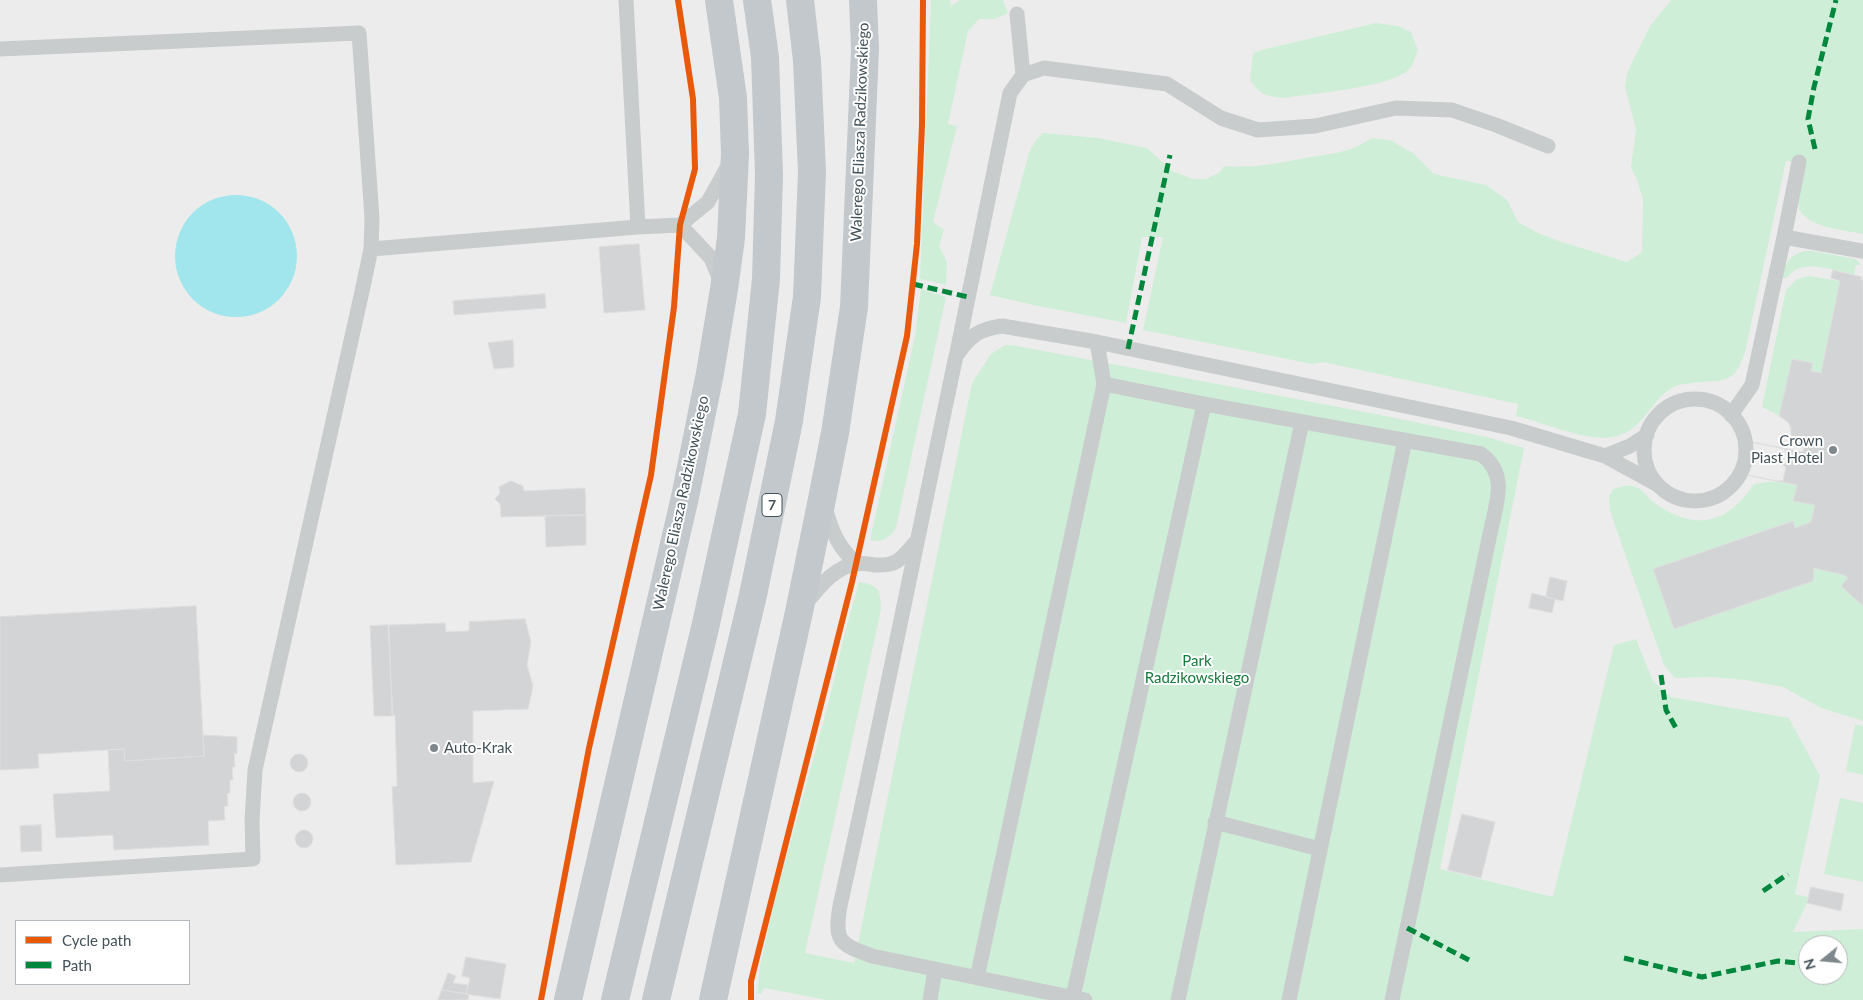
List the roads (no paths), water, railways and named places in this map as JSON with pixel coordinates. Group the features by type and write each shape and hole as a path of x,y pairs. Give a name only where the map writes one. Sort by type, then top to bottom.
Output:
{"main road":[{"name":"Walerego Eliasza Radzikowskiego","path":"568,1000 685,497 710,373 724,289 731,238 735,154 733,98 719,0"},
{"path":"615,1000 705,628 752,414 766,279 769,175 765,57 758,0"},
{"name":"7","path":"656,1000 753,595 790,412 807,297 812,172 807,61 800,0"},
{"name":"Walerego Eliasza Radzikowskiego","path":"713,1000 799,612 835,433 854,307 865,50 863,0"}],"lane":[{"path":"626,0 638,227"},
{"path":"1017,14 1023,75"},
{"path":"0,49 359,33 372,218 371,249 255,770 252,821 253,859 0,874"},
{"path":"1204,404 1079,999 934,970 872,956 852,949 840,939 837,933 837,924 1010,93 1023,75 1044,68 1167,84 1221,118 1258,130 1315,126 1396,108 1452,110 1548,146"},
{"path":"371,249 680,225 708,202 735,154"},
{"path":"1732,415 1752,385 1799,162"},
{"path":"680,225 711,258 724,289"},
{"path":"1784,237 1862,251"},
{"path":"956,356 966,342 976,333 988,327 1002,326 1097,342 1511,428 1605,456 1658,485 1670,495 1686,500 1702,501 1717,496 1730,487 1740,474 1746,459 1746,443 1741,428 1732,415 1717,404 1701,400 1684,401 1668,408 1655,419 1647,434 1644,448 1645,461 1650,474 1658,485"},
{"path":"977,978 1104,384 1097,342"},
{"path":"1104,384 1481,454 1494,466 1499,480 1497,498 1392,1000"},
{"path":"1178,1000 1302,422"},
{"path":"1605,456 1630,446 1647,434"},
{"path":"1289,1000 1405,440"},
{"path":"822,498 834,536 842,550 856,564"},
{"path":"799,612 824,582 841,570 856,564 881,565 898,562 916,542"},
{"path":"1215,822 1320,850"},
{"path":"930,1000 934,970"}],"water":[{"path":"236,195 248,196 259,200 270,205 279,213 287,222 292,233 296,244 296,268 292,279 287,290 279,299 270,307 259,312 248,316 236,317 224,316 213,312 202,307 193,299 185,290 180,279 176,268 175,256 176,244 180,233 185,222 193,213 202,205 213,200 224,196"}],"place":[{"name":"Crown Piast Hotel","path":"1833,450"},
{"name":"Auto-Krak","path":"434,748"}],"park label":[{"name":"Park Radzikowskiego","path":"1197,670"}]}
